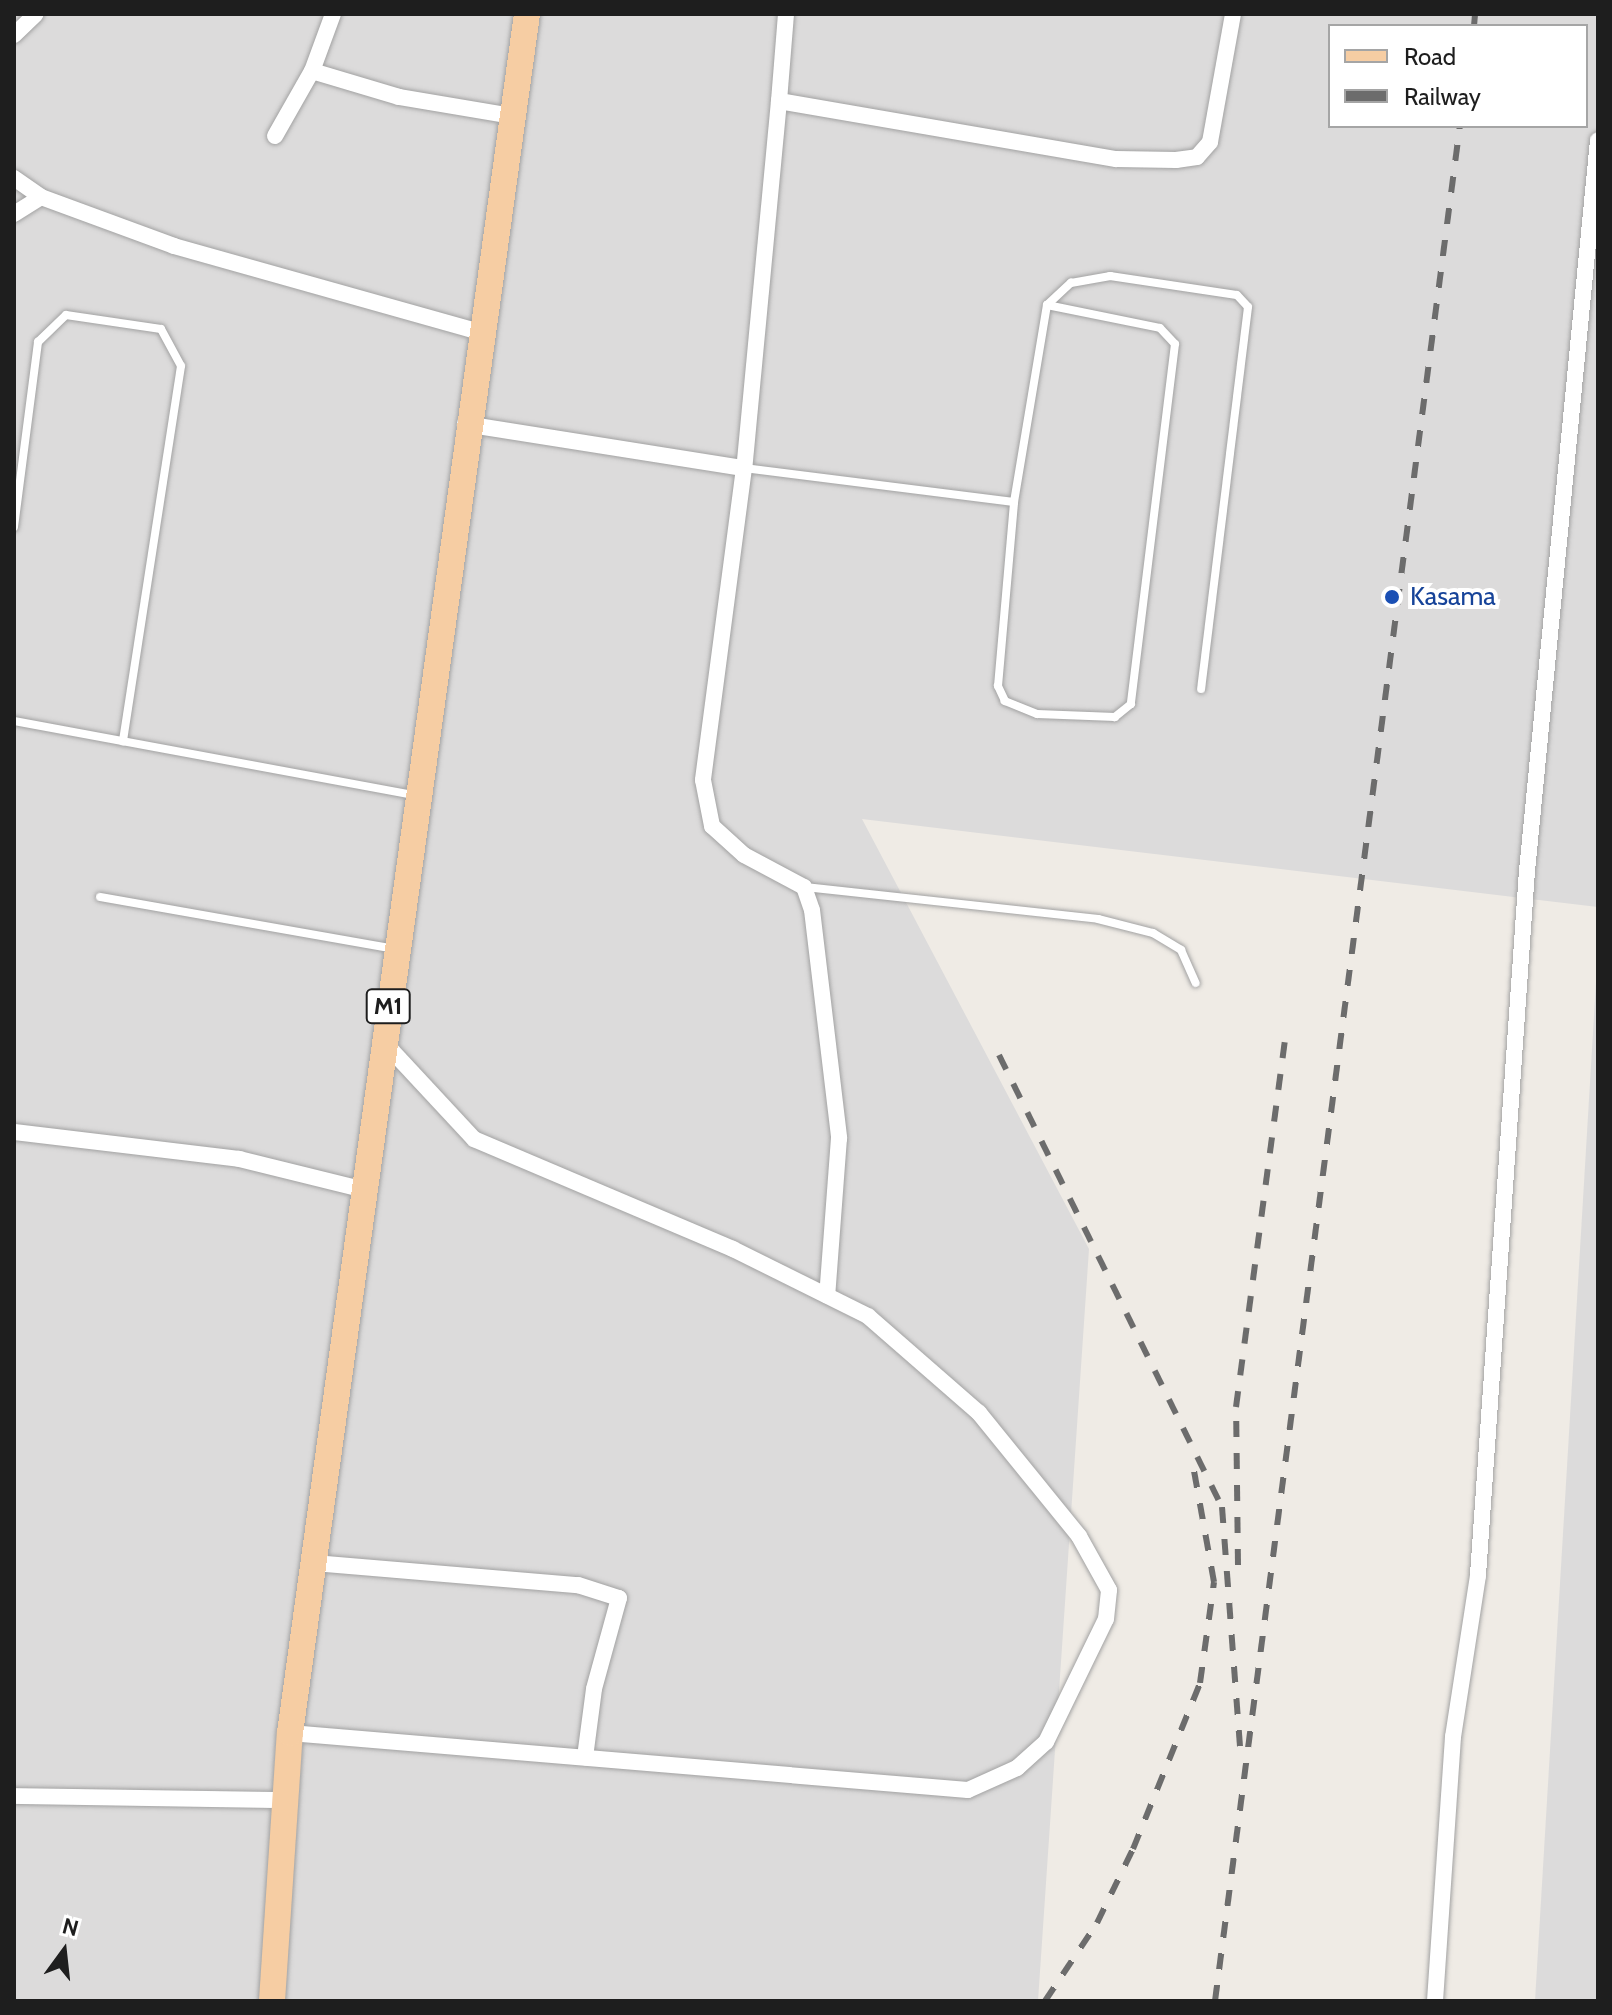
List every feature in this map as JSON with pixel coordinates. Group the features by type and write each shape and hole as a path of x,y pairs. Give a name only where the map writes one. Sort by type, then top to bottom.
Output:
{"main road":[{"name":"M1","path":"272,2001 283,1800 290,1733 465,424 527,14"}],"street":[{"path":"14,35 36,14"},
{"path":"275,136 312,71 333,14"},
{"path":"786,14 744,468 703,780 712,826 744,855 804,887 821,958 839,1138 827,1296"},
{"path":"779,101 1116,159 1197,157 1210,142 1221,103 1233,14"},
{"path":"312,71 399,97 512,116"},
{"path":"1435,2001 1453,1737 1478,1575 1527,871 1598,140"},
{"path":"14,178 41,197 174,246 480,332"},
{"path":"14,214 41,197"},
{"path":"465,424 744,468"},
{"path":"290,1733 968,1790 1017,1768 1058,1723 1106,1619 1109,1590 1095,1561 979,1413 868,1316 474,1139 384,1042"},
{"path":"14,1132 239,1159 365,1190"},
{"path":"314,1563 578,1585 619,1598 594,1689 585,1757"},
{"path":"14,1796 283,1800"}],"lane":[{"path":"1047,305 1160,328 1175,344 1124,714 1037,714 1005,701 997,663 1014,502 1047,305 1071,283 1110,276 1237,295 1248,307 1201,689"},
{"path":"14,527 38,342 66,315 161,329 181,366 123,742"},
{"path":"744,468 1014,502"},
{"path":"14,721 417,795"},
{"path":"804,887 1098,919 1153,933 1181,950 1196,983"},
{"path":"100,897 396,949"}],"shaded area":[{"path":"14,14 1598,14 1598,907 862,819 1089,1249 1038,2001 14,2001"},
{"path":"1598,949 1598,2001 1535,2001"}],"railway":[{"path":"1474,24 1475,14"},
{"path":"1215,2001 1460,128"},
{"path":"1238,1565 1236,1407 1286,1032"},
{"path":"999,1055 1222,1507 1240,1746"},
{"path":"1045,2001 1097,1923 1133,1849 1200,1683 1214,1582 1193,1465"}],"place":[{"name":"Kasama","path":"1392,597"}]}
